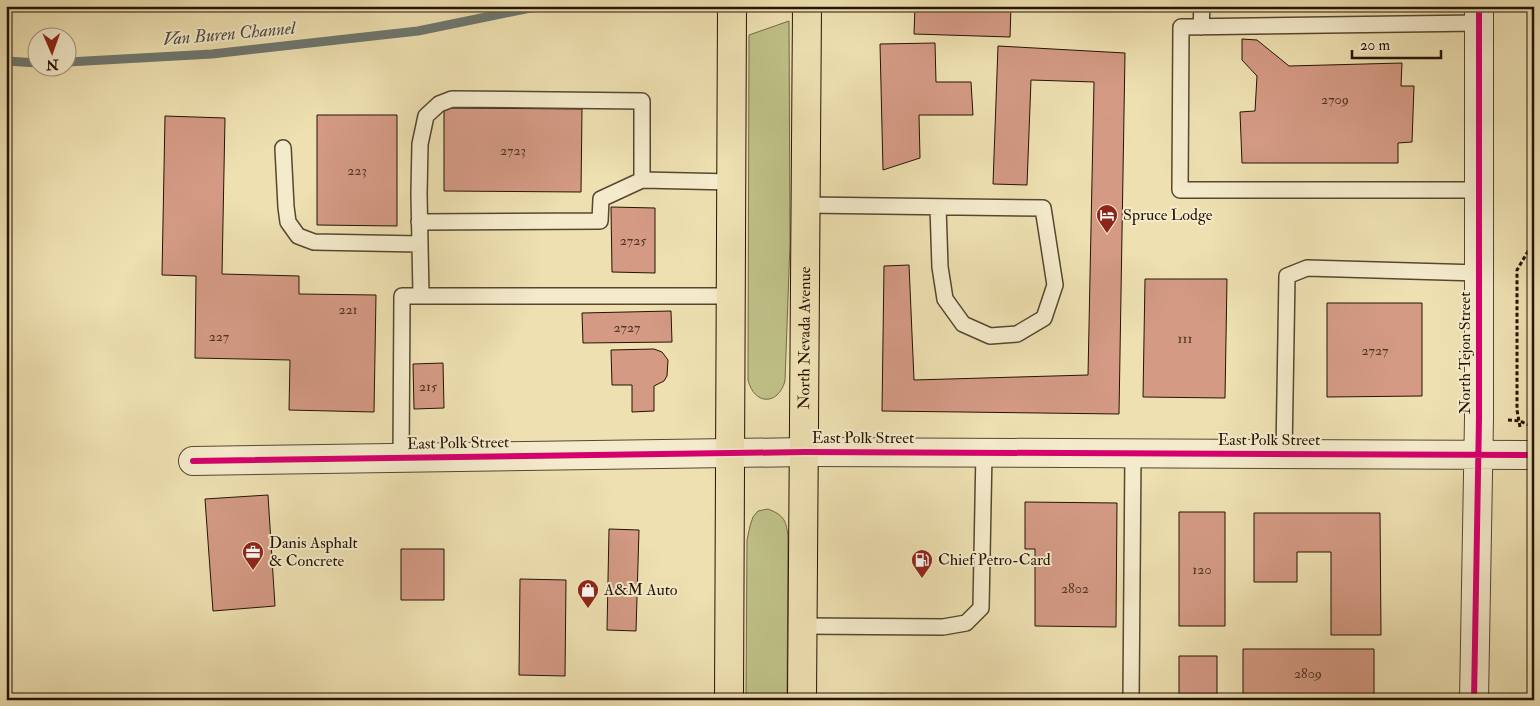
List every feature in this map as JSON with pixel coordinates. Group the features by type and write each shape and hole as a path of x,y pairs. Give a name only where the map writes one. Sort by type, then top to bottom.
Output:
{"main road":[{"name":"North Nevada Avenue","path":"802,700 807,6"},
{"path":"729,700 732,19"}],"street":[{"name":"North Tejon Street","path":"1474,700 1478,454 1479,15"},
{"name":"East Polk Street","path":"193,461 805,452 1528,455"}],"lane":[{"path":"1201,26 1202,6"},
{"path":"1479,15 1181,27 1180,190 1479,190"},
{"path":"421,296 419,222 420,144 426,116 439,104 452,99 642,101 642,180"},
{"path":"283,148 288,222 298,236 314,242 420,244"},
{"path":"419,222 600,221 601,199 642,180 732,182"},
{"path":"806,205 938,206 1043,208 1056,285 1044,318 1017,334 990,336 963,324 945,299 940,266 938,206"},
{"path":"1284,453 1287,276 1306,268 1479,273"},
{"path":"401,458 402,296 731,296"},
{"path":"803,626 943,627 966,623 981,608 984,452"},
{"path":"1131,700 1133,453"}],"path":[{"path":"1528,455 1517,410 1517,270 1534,241"}],"green space":[{"path":"789,21 790,243 785,381 777,395 766,399 760,398 755,394 748,380 749,35"},
{"path":"768,509 783,518 788,536 787,700 746,700 747,540 753,517 758,511"}],"building":[{"path":"915,6 1011,6 1010,37 914,34"},
{"path":"1155,6 1198,6 1198,9 1155,9"},
{"path":"1239,6 1312,6 1313,9 1239,10"},
{"path":"1322,6 1392,6 1392,8 1322,9"},
{"path":"1242,39 1257,40 1289,66 1402,63 1401,86 1414,86 1412,142 1398,143 1398,163 1242,163 1240,112 1255,111 1257,76 1242,60"},
{"path":"935,43 936,82 971,82 973,115 919,115 920,158 883,170 880,44"},
{"name":"Spruce Lodge","path":"998,46 1125,53 1119,414 882,411 884,266 909,265 914,380 1088,375 1094,82 1031,80 1027,185 993,184"},
{"path":"444,108 582,109 581,192 444,191"},
{"path":"317,115 397,115 397,226 317,225"},
{"path":"165,116 225,118 222,274 299,276 299,294 376,295 374,412 289,410 290,360 195,358 196,276 162,275"},
{"path":"611,207 655,208 655,273 612,272"},
{"path":"1145,279 1227,279 1225,398 1143,397"},
{"path":"1327,303 1422,303 1422,396 1327,397"},
{"path":"671,311 672,342 583,343 582,313"},
{"path":"654,349 662,352 668,360 667,376 664,381 654,386 654,411 632,412 632,385 612,385 611,350"},
{"path":"443,363 444,408 414,409 413,364"},
{"path":"268,495 275,606 213,611 205,499"},
{"path":"1025,502 1117,503 1116,627 1035,626 1035,549 1025,549"},
{"path":"1179,512 1225,512 1225,626 1179,626"},
{"path":"1254,513 1380,513 1381,635 1331,635 1331,552 1297,552 1297,582 1254,582"},
{"path":"609,529 639,530 636,631 607,630"},
{"path":"401,549 444,549 444,600 401,600"},
{"path":"520,579 566,580 565,676 519,675"},
{"path":"1243,649 1374,649 1374,697 1243,697"},
{"path":"1179,656 1217,656 1217,694 1179,694"},
{"path":"880,694 967,698 967,700 879,700"}],"waterway":[{"name":"Van Buren Channel","path":"78,61 212,54 418,31 540,6"},
{"name":"Van Buren Channel","path":"6,61 28,62"}],"cycle path":[{"path":"1474,700 1479,418 1479,6"},
{"path":"193,461 805,452 1534,455"}],"place":[{"name":"Spruce Lodge","path":"1107,234"},
{"name":"Danis Asphalt & Concrete","path":"253,571"},
{"name":"Chief Petro-Card","path":"922,579"},
{"name":"A&M Auto","path":"588,609"}]}
